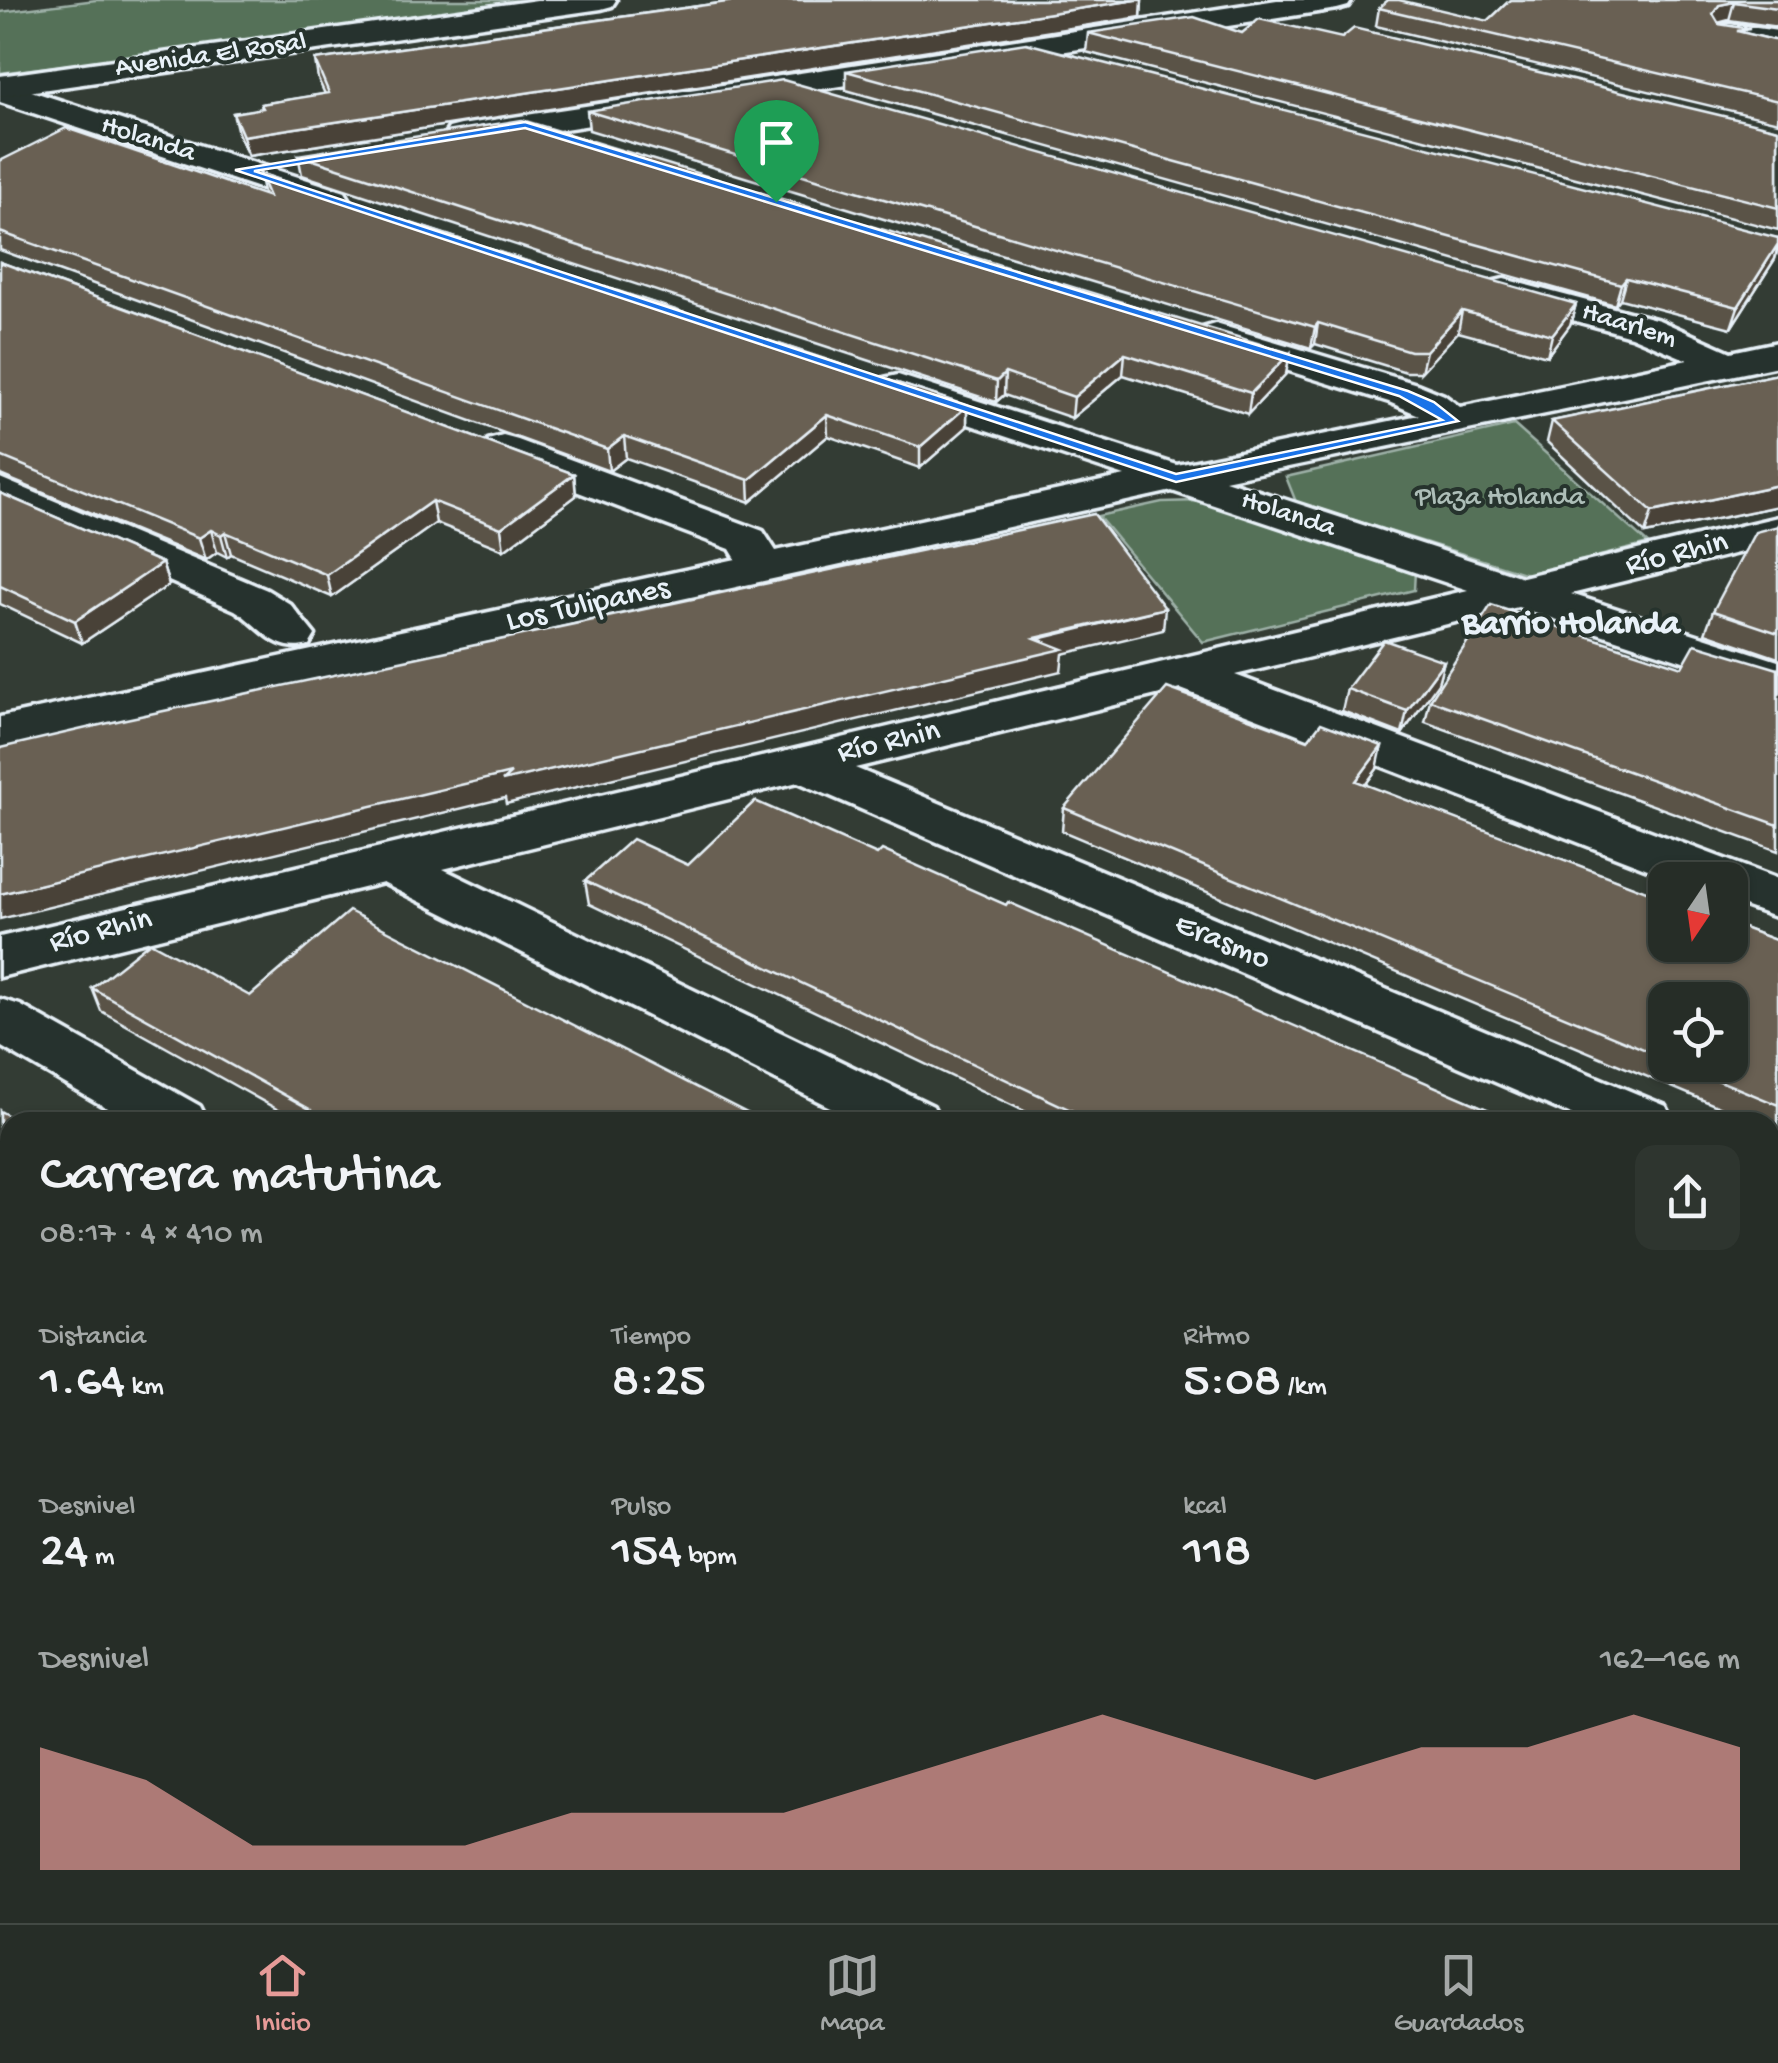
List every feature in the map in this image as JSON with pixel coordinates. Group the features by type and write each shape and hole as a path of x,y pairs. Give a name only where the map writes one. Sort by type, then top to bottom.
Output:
{"street":[{"name":"Avenida El Rosal","path":"0,88 601,0"},
{"path":"1215,0 1256,10 1336,14"},
{"path":"430,140 1256,10"},
{"path":"1728,33 1778,40"},
{"path":"1016,48 1092,67"},
{"path":"780,85 855,106"},
{"name":"Holanda","path":"0,88 372,213"},
{"path":"525,125 602,148"},
{"path":"240,170 316,158"},
{"name":"Haarlem","path":"1477,282 1666,336 1723,364"},
{"path":"1174,323 1404,393 1430,404 1452,421"},
{"name":"Los Tulipanes","path":"0,696 292,635 1176,478 1778,354"},
{"name":"Holanda","path":"858,374 1778,677"},
{"path":"467,436 755,554"},
{"path":"0,491 251,600 274,614 292,635"},
{"name":"Río Rhin","path":"0,956 1778,530"},
{"name":"Los Tulipanes","path":"0,733 755,554"},
{"path":"1184,673 1682,862"},
{"name":"Erasmo","path":"800,764 1620,1112"},
{"path":"388,863 892,1112"},
{"path":"1748,887 1778,899"},
{"path":"0,1020 161,1112"}],"green space":[{"path":"96,0 591,0 0,73 0,12"},
{"name":"Plaza Holanda","path":"1514,425 1648,544 1527,574 1296,502 1286,477"},
{"path":"1200,501 1415,571 1414,590 1203,642 1098,516 1162,502"}],"building":[{"path":"741,0 1136,0 243,136 233,113 263,108 261,104 329,93 315,60"},
{"path":"1388,0 1488,21 1510,0 1778,0 1778,8 1734,2 1719,5 1713,14 1719,24 1750,29 1737,31 1778,41 1778,101 1379,8"},
{"path":"1194,17 1242,33 1259,19 1342,38 1354,28 1778,129 1778,208 1088,33"},
{"path":"1026,43 1778,238 1778,244 1738,307 1626,278 1621,284 846,71"},
{"path":"783,80 1576,304 1552,335 1462,311 1426,351 1410,351 1318,323 1315,327 587,111"},
{"path":"522,120 1290,353 1251,393 1125,354 1074,397 1005,373 997,381 298,155"},
{"path":"66,128 269,197 259,173 967,406 920,447 827,415 749,480 624,436 607,449 0,232 0,161"},
{"path":"0,262 574,474 501,528 432,501 327,575 225,532 221,535 211,530 199,538 0,456"},
{"path":"1778,374 1778,485 1652,512 1552,421"},
{"path":"0,493 162,563 75,621 0,586"},
{"path":"1094,514 1165,608 1035,638 1063,649 502,781 511,773 0,894 0,748"},
{"path":"1778,526 1778,633 1713,611 1755,532"},
{"path":"1491,605 1682,667 1695,644 1778,669 1778,825 1430,700"},
{"path":"1384,640 1444,661 1407,711 1347,689"},
{"path":"1167,688 1308,740 1321,723 1382,746 1356,781 1648,892 1648,962 1748,962 1748,930 1778,941 1778,1105 1722,1082 1748,1082 1748,982 1648,982 1648,1051 1064,808"},
{"path":"755,801 877,855 882,850 1006,905 1008,902 1494,1112 1075,1112 585,881 632,839 688,865"},
{"path":"349,911 745,1112 315,1112 92,988 150,942 250,996"}],"district":[{"name":"Barrio Holanda","path":"1571,625"}],"route":[{"path":"525,125 776,202 1404,393 1430,404 1452,421 1176,478 240,170 525,125"}]}
